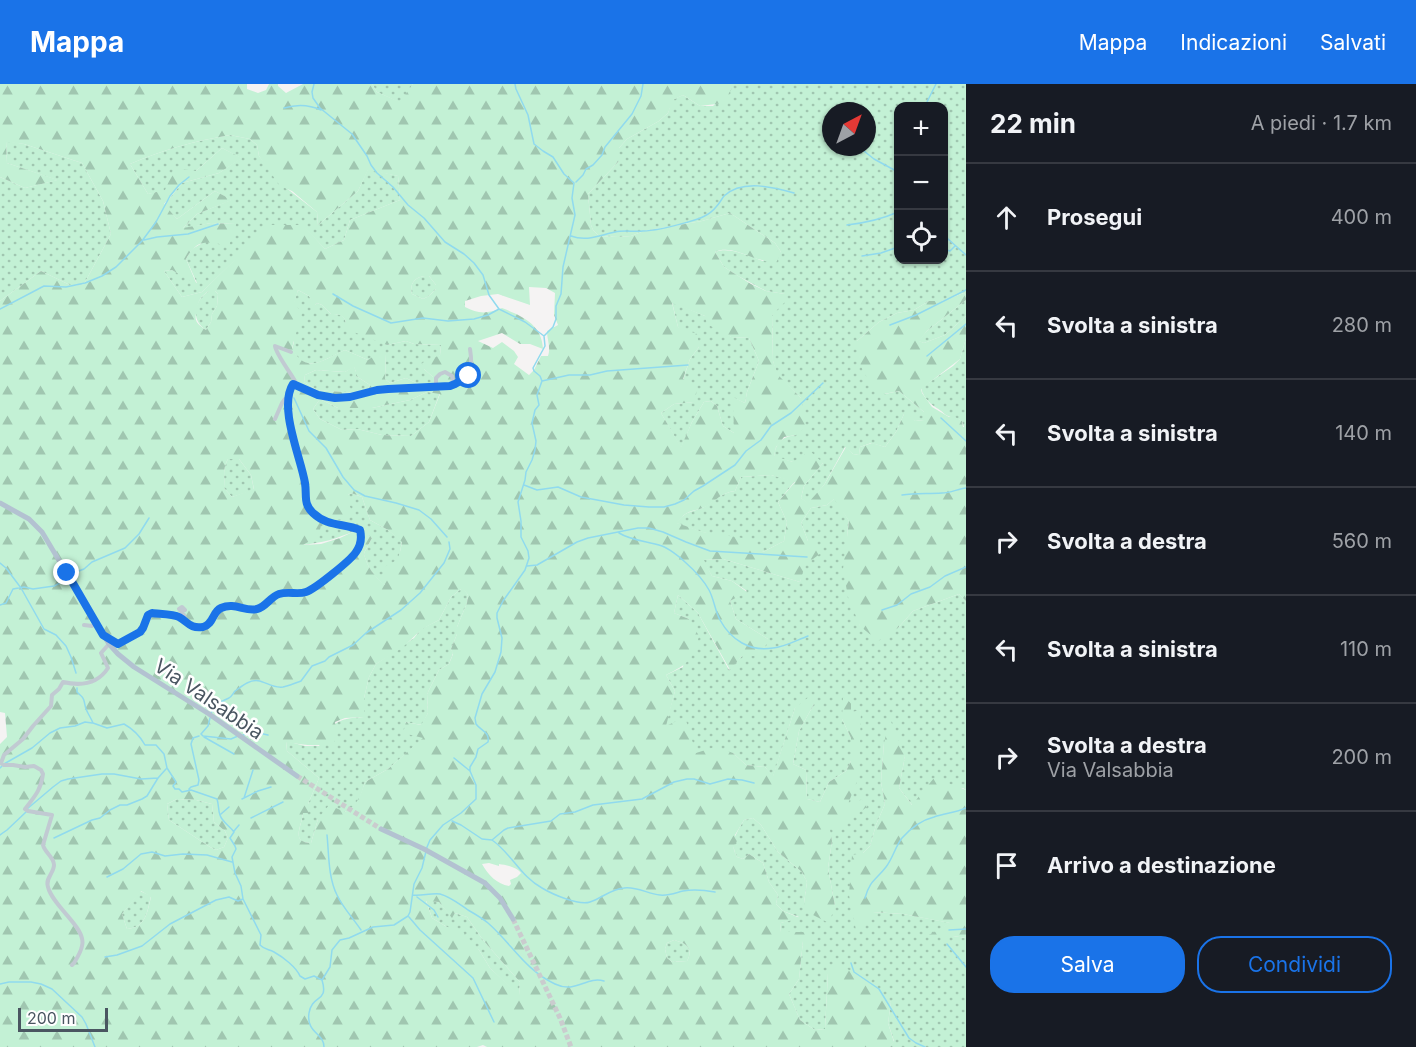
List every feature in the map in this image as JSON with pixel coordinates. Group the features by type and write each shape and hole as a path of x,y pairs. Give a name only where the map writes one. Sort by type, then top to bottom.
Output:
{"main road":[{"name":"Via Valsabbia","path":"0,503 26,517 39,528 103,635 118,654 297,776"},
{"path":"382,829 490,887 513,919"}],"street":[{"path":"103,635 118,644 121,643 140,632 148,615 152,613 179,617 186,624 203,627 211,622 217,612 223,608 236,605 251,610 258,609 276,595 307,592 352,558 362,537 360,530 326,522 308,508 305,499 305,484 293,441 288,395 295,381 274,346 291,352"},
{"path":"293,384 318,395 335,398 350,397 377,390 450,386 469,376 472,368 470,349"},
{"path":"436,387 436,378 445,372 452,376 453,381 450,386"},
{"path":"275,419 285,399 289,401"},
{"path":"185,610 179,609 186,624"},
{"path":"84,625 92,626"},
{"path":"72,965 83,944 81,934 56,903 47,881 54,863 43,845 52,815 25,809 38,793 43,774 33,766 1,763 4,755 23,739 51,706 52,695 63,682 85,685 106,672 108,668 102,653 109,644"}],"green space":[{"path":"0,84 247,84 247,89 258,93 266,90 269,84 278,84 286,93 303,84 372,84 377,92 400,102 413,84 732,84 724,103 700,106 683,95 673,100 668,113 659,121 627,139 619,148 619,161 588,194 591,225 599,236 631,236 644,231 702,221 730,213 775,243 781,252 776,263 733,251 715,252 724,267 766,291 785,294 788,299 772,315 773,361 778,375 801,398 805,428 796,435 784,437 776,447 774,456 793,462 810,451 823,463 804,486 801,498 808,503 824,485 846,447 853,454 859,455 860,447 872,443 885,447 896,432 904,414 909,414 915,421 924,420 924,412 899,391 884,394 875,390 857,356 857,341 879,322 897,313 914,310 929,301 942,301 964,293 966,300 927,331 919,341 924,343 945,335 966,316 966,338 960,359 921,389 932,407 949,417 962,421 963,427 966,427 966,601 959,594 913,611 898,628 878,641 860,626 848,597 843,569 849,521 834,499 827,505 811,508 801,523 808,541 821,553 805,565 800,582 723,559 704,560 712,576 732,581 747,592 730,601 736,619 768,639 762,656 742,656 730,670 698,613 678,595 674,613 689,619 699,636 692,656 680,668 666,675 675,691 666,726 685,717 696,753 715,747 733,753 746,765 765,767 773,776 795,708 810,696 814,704 799,731 793,764 806,770 807,799 820,802 829,782 846,771 851,761 851,738 842,719 843,697 851,703 851,712 861,710 859,776 846,809 862,799 867,807 837,828 829,824 832,841 828,868 835,906 829,923 809,913 804,903 807,882 802,872 778,852 761,825 753,818 744,820 735,835 738,840 734,848 737,857 743,859 749,854 763,863 769,882 778,895 776,904 783,911 800,918 781,923 780,932 809,932 812,941 803,941 799,979 789,994 800,1020 815,1030 825,1029 828,973 833,965 842,967 865,979 891,1002 888,1023 894,1042 890,1047 487,1047 483,1045 477,1047 0,1047 0,744 7,737 5,713 0,712 0,301 41,271 72,286 84,284 111,234 103,201 82,163 24,144 6,142 7,163 58,180 25,188 0,177","holes":["230,135 250,139 257,145 259,156 280,186 292,191 317,212 318,225 358,191 368,170 398,176 400,200 350,220 344,240 325,249 303,225 270,225 202,292 182,297 164,271 172,270 197,285 186,259 190,252 199,244 204,243 229,246 236,224 211,223 183,228 197,214 232,200 215,191 177,219 164,204 182,183 219,173 242,158 222,148 196,171 174,168 165,190 148,194 130,164 191,143","429,276 436,285 436,289 423,299 412,294 411,287 416,279","529,287 546,288 555,293 554,315 558,325 547,331 548,356 541,356 529,375 514,364 518,357 502,342 493,348 478,341 502,333 520,344 530,344 543,349 539,333 530,322 502,308 483,312 465,307 465,301 498,294 530,305","298,290 309,296 315,308 317,303 331,314 343,317 346,329 387,345 406,341 414,344 441,345 440,355 422,363 424,369 433,377 433,384 420,385 406,378 390,383 385,379 386,354 380,352 368,360 345,350 323,361 309,363 297,356 292,348 302,312 294,304","209,291 215,291 218,294 217,306 206,330 196,319 198,304","672,303 705,316 707,324 731,337 749,338 759,361 745,403 733,397 734,433 723,426 717,406 711,401 704,402 681,447 661,413 674,404 695,402 697,388 683,379 690,359 699,347 697,334 678,327","354,367 356,376 370,385 368,389 356,393 317,390 304,382 305,375 316,370 345,372","427,392 440,394 429,422 411,436 382,435 357,429 342,430 320,419 313,409 320,399 338,408 372,408 410,400","228,459 239,459 251,475 254,489 232,497 224,488 224,470","771,475 795,482 778,502 787,522 784,541 763,552 749,539 703,532 677,523 685,514 705,507 735,491 741,477","351,493 362,497 370,520 388,530 402,542 397,558 383,567 385,585 374,575 367,562 364,553 372,538 365,532 357,530 321,544 303,545 318,535 321,523 347,518 352,511 348,502 348,495","461,589 464,590 468,595 467,603 457,627 457,634 451,649 453,654 449,664 439,670 427,694 428,713 421,725 406,722 403,733 423,738 388,769 365,782 358,800 345,812 329,805 318,819 311,843 301,840 299,832 303,813 308,813 308,804 319,778 287,751 286,742 310,745 334,743 337,734 335,722 345,718 364,717 364,698 369,677 376,664 402,648 422,629 439,620 451,597","177,799 212,804 214,822 225,831 228,838 224,847 216,850 169,820 167,804","482,864 508,866 521,873 510,880 509,886 497,881","141,891 151,897 145,918 133,928 127,929 122,914","426,901 439,902 452,918 455,913 467,917 483,940 520,982 519,995 490,968 479,950 460,929 447,927 432,918","674,940 688,947 690,953 687,961 672,962 667,958 665,949 667,943"]},
{"path":"372,84 413,84 401,103 377,92"},
{"path":"732,84 966,84 966,295 964,293 942,301 929,301 914,310 897,313 879,322 857,341 885,394 899,391 924,412 924,420 915,421 904,414 896,432 885,447 871,443 860,447 859,455 853,454 845,447 824,485 808,504 801,498 804,486 823,463 793,462 774,457 780,441 796,435 801,398 777,375 773,361 772,315 785,294 766,291 738,276 724,267 715,252 733,251 763,261 781,252 775,243 730,213 702,221 644,231 631,236 599,236 591,225 588,194 619,161 619,148 627,139 659,121 668,113 672,100 683,95 700,106 713,106 732,88"},
{"path":"230,135 250,139 257,145 259,156 285,187 317,212 318,225 358,191 368,169 398,176 400,200 350,220 344,240 325,249 302,225 234,261 202,292 182,297 164,271 172,270 197,283 186,259 192,249 235,224 211,223 182,229 197,214 231,200 215,191 177,219 164,205 182,183 219,173 241,158 222,148 196,171 165,191 148,194 130,164 154,154"},
{"path":"6,141 24,144 82,163 103,201 111,234 84,284 72,286 41,271 0,301 0,177 25,188 57,180 7,163"},
{"path":"429,276 436,285 436,289 423,299 412,294 411,287 416,279"},
{"path":"298,290 309,296 315,305 317,303 322,305 331,314 341,315 346,323 387,345 406,341 414,344 441,345 440,355 424,369 433,377 433,385 420,385 406,378 390,383 385,379 386,354 368,360 345,350 316,363 303,362 292,349 294,342 293,305"},
{"path":"209,291 215,291 218,294 217,306 206,330 198,321 196,310 200,299"},
{"path":"966,300 966,316 945,335 924,343 918,341 927,331"},
{"path":"672,302 705,316 731,337 749,338 759,361 745,403 734,398 734,433 723,426 717,406 711,401 704,402 681,448 661,413 674,404 694,402 683,380 690,359 699,347 678,327"},
{"path":"966,338 966,427 964,427 962,421 947,416 931,404 921,388 960,359"},
{"path":"354,366 356,376 370,385 368,389 356,393 317,390 304,382 305,375 316,370 345,372"},
{"path":"427,392 440,393 429,422 411,436 382,435 357,429 342,430 320,419 313,409 320,399 338,408 372,408 410,400"},
{"path":"228,459 239,459 251,475 254,490 232,497 224,488 224,470"},
{"path":"771,475 795,481 778,502 787,522 784,541 763,552 725,537 676,523 688,513 704,507 724,494 735,491 741,477"},
{"path":"351,493 362,497 370,520 402,541 399,558 394,564 386,586 372,571 365,558 364,553 372,538 357,530 329,540 300,545 321,523 348,502 348,495"},
{"path":"835,498 849,521 847,541 860,626 898,628 913,611 959,594 966,601 966,790 963,788 913,806 899,788 905,756 884,743 881,782 885,804 870,846 863,853 873,912 903,914 951,923 928,936 966,938 966,1047 890,1047 894,1041 888,1023 891,1002 828,973 825,1029 815,1030 800,1020 789,994 799,979 803,941 780,932 781,923 799,917 783,911 776,904 778,895 769,882 763,863 749,854 743,859 737,857 735,852 734,842 739,829 744,820 753,818 761,825 778,852 802,872 807,882 804,903 835,906 828,868 832,841 828,824 845,810 861,710 842,719 851,738 851,761 846,771 829,782 820,802 807,799 806,770 793,764 799,731 814,704 795,708 773,777 765,767 746,765 733,753 696,754 665,727 675,691 666,675 683,667 689,619 674,613 678,595 698,613 729,670 742,656 768,639 736,619 730,601 747,591 732,581 712,576 703,560 723,559 800,582 808,541 801,523 811,508 827,505"},
{"path":"464,589 468,595 467,603 457,627 449,664 439,670 427,694 428,713 422,725 405,722 424,738 388,769 365,782 359,799 351,809 318,819 311,843 301,840 299,833 303,813 308,813 308,804 319,778 287,751 286,741 305,746 319,746 336,723 364,717 364,698 369,677 376,664 414,638 421,629 439,620 451,597"},
{"path":"890,719 905,756 899,788 912,805 934,778 966,790 966,938 927,936 950,923 903,914 873,912 856,930 849,895 852,855 863,853 870,846 885,804 881,782 884,743"},
{"path":"177,799 212,804 214,822 225,831 228,838 224,847 216,850 169,820 167,804"},
{"path":"140,891 151,896 147,913 142,922 127,929 122,914"},
{"path":"426,900 439,902 452,917 455,913 467,917 483,940 520,982 519,996 490,968 479,950 432,918"},
{"path":"674,940 688,947 690,953 687,961 672,962 667,958 665,949 667,943"}],"waterway":[{"path":"314,84 313,98 320,108 352,134 377,173 408,205 424,218 445,242 474,263 483,275 489,295 499,309 525,322 544,336"},
{"path":"322,980 330,967 332,950 340,940 373,927 394,925 408,916 414,884 422,868 430,840 443,825 476,799 476,785 470,767 478,749 488,742 488,739 476,724 475,718 482,694 495,672 501,652 502,638 497,613 525,570 529,558 521,537 518,502 535,450 536,441 532,423 535,410 539,405 537,395 542,381 533,368 545,346 544,336 553,327 556,319 563,267 575,215 572,198 574,183 564,174 553,157 534,144 528,115 515,84"},
{"path":"576,182 586,169 602,155 605,147 632,114 641,96 643,84"},
{"path":"927,102 936,84"},
{"path":"284,108 302,105 321,110"},
{"path":"870,156 894,170"},
{"path":"0,309 44,286 66,287 85,283 116,267 142,241 156,222 170,196 189,177"},
{"path":"571,236 588,238 618,231 654,230 688,222 710,213 731,191 749,186 794,193"},
{"path":"847,225 894,214"},
{"path":"144,240 188,234 218,224"},
{"path":"948,239 966,255"},
{"path":"948,250 955,246"},
{"path":"862,256 894,248"},
{"path":"890,325 966,290"},
{"path":"333,294 391,323 423,318 448,321 474,319 499,309"},
{"path":"927,356 966,324"},
{"path":"542,381 569,375 688,365"},
{"path":"524,485 537,490 558,487 581,497 624,505 664,507 675,504 735,465 746,451 761,440 771,426 791,413 823,383"},
{"path":"294,398 309,431 326,448 343,477 354,490 365,496 419,510 431,519 447,537"},
{"path":"941,418 966,441"},
{"path":"902,495 945,493 966,488"},
{"path":"0,605 6,603 13,589 54,586 92,562 125,548 139,534 149,518"},
{"path":"527,566 537,565 588,538 638,528 663,532 710,551 807,557"},
{"path":"619,533 629,538 665,547 683,560 707,586 724,627 742,643 765,649 786,645 808,636"},
{"path":"211,713 220,702 247,683 261,681 283,687 301,681 312,666 353,645 420,593 444,563 450,549 449,542"},
{"path":"0,563 21,588 44,629 56,635 66,646 76,673"},
{"path":"882,610 897,605 911,594 930,587 945,576 966,567"},
{"path":"77,688 93,723 107,728 124,724 136,733 145,745 156,745 164,754 167,768 176,782 173,786 175,789 182,792 191,790 217,799 221,817 234,832 230,838 236,849 232,857 235,873 241,886 243,899 261,935 260,945 285,959 305,979 314,976 322,980 324,987 322,996 313,1003 309,1020 324,1047"},
{"path":"210,718 208,726 201,734 203,736 231,739 238,736"},
{"path":"4,764 60,728 85,722 92,723"},
{"path":"243,735 254,732 268,735"},
{"path":"189,789 198,785 199,780 191,744 193,738 199,736"},
{"path":"204,737 234,754"},
{"path":"454,758 470,771"},
{"path":"54,838 100,818 120,805 127,805 147,796 166,769"},
{"path":"244,798 253,770"},
{"path":"27,809 61,781 68,779 102,774 141,779 158,778"},
{"path":"452,821 482,839 492,840 508,828 551,821 560,814 575,812 593,805 642,799 674,782 687,779 710,784 728,779 754,783"},
{"path":"242,799 271,787"},
{"path":"251,818 283,802"},
{"path":"221,814 229,807"},
{"path":"865,898 871,884 886,867 900,841 909,831 930,818 966,808"},
{"path":"0,835 26,812"},
{"path":"234,831 239,825"},
{"path":"327,835 329,865 334,888 342,904 361,930"},
{"path":"492,840 535,883 573,901 590,902 615,890 628,888 663,895 691,890 715,892"},
{"path":"107,877 123,869 141,854 152,852 165,856 207,855 232,862"},
{"path":"413,895 440,894 455,901 488,923 535,972 555,984 569,987 592,981 604,981"},
{"path":"105,957 142,946 170,924 216,900 229,897 238,901 243,899"},
{"path":"417,897 434,910 438,917"},
{"path":"409,917 420,930 473,978 494,1022"},
{"path":"949,930 966,929"},
{"path":"947,944 966,967"},
{"path":"851,963 854,972 879,989 909,1038 925,1047"},
{"path":"0,984 31,982 52,989 82,1017 95,1047"}],"tunnel":[{"path":"297,776 381,829"},
{"path":"513,919 560,1018 571,1047"}],"route":[{"path":"67,573 103,635 118,644 140,632 148,615 152,613 179,617 191,626 203,627 211,622 219,609 236,605 251,610 258,609 276,595 307,592 352,558 362,537 360,530 326,522 308,508 305,499 305,484 291,427 288,395 293,384 318,395 335,398 367,394 377,390 450,386 469,376"}]}
